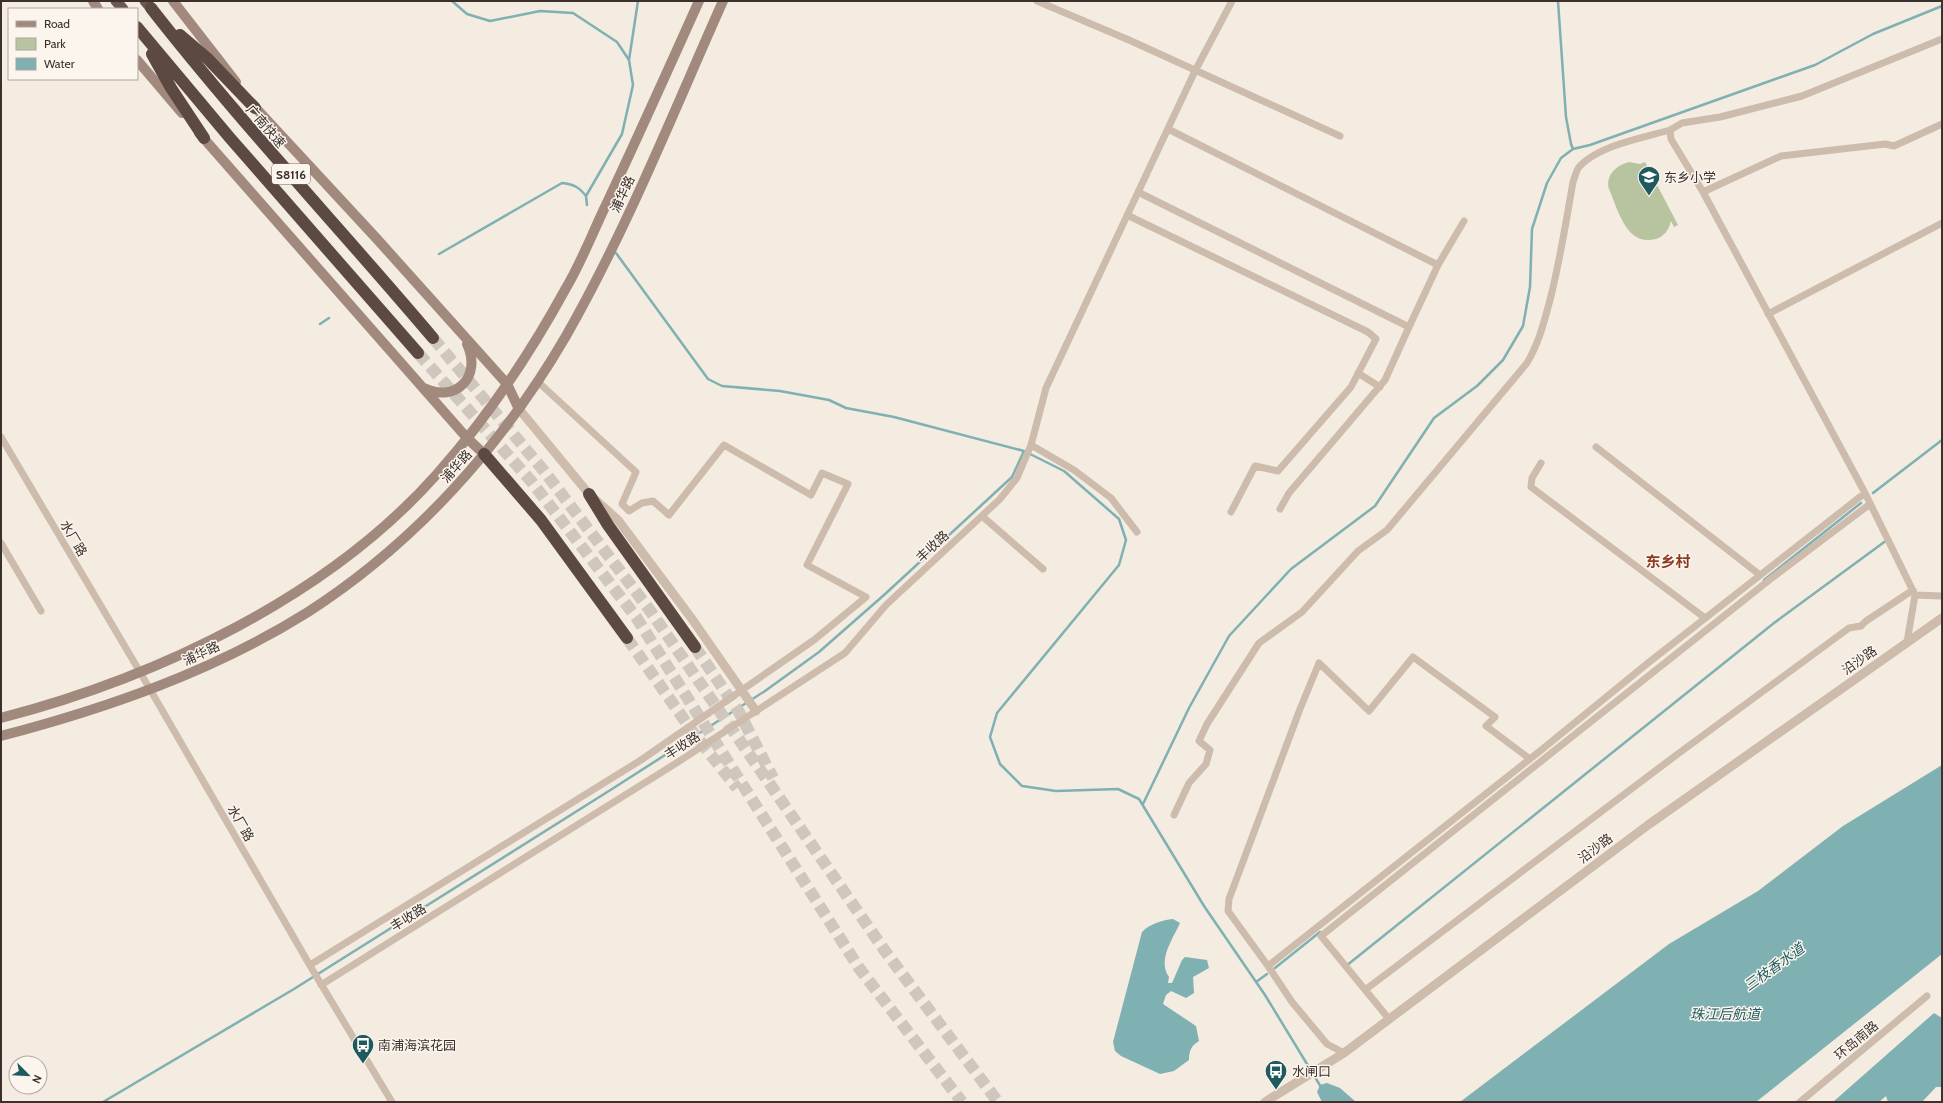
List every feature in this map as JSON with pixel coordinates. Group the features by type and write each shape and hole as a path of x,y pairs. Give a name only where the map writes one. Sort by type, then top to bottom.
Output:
{"highway":[{"path":"150,8 207,58 255,108"},
{"name":"广南快速","path":"150,8 242,120 361,253 433,338"},
{"name":"S8116","path":"138,29 230,138 418,353"},
{"path":"138,30 171,88 204,138"},
{"path":"484,454 541,520 627,638"},
{"path":"589,494 608,525 695,647"}],"main road":[{"path":"173,1 255,108 377,239 464,339 507,384 519,409"},
{"name":"浦华路","path":"1,718 55,702 140,672 218,637 270,608 341,561 400,513 437,475 467,438 507,384 567,287 699,1"},
{"name":"浦华路","path":"1,736 89,711 150,690 260,639 307,612 354,579 391,550 434,510 484,454 519,409 565,336 610,252 723,1"},
{"path":"138,61 467,438 484,454"},
{"path":"423,387 433,392 443,394 457,390 463,385 467,379 471,366 469,349 464,339"}],"street":[{"path":"1036,1 1129,40 1340,136"},
{"name":"丰收路","path":"320,982 672,766 844,653 886,605 1000,499 1017,478 1031,445 1046,388 1195,71 1232,1"},
{"path":"1174,815 1189,783 1206,764 1210,750 1199,741 1207,724 1259,643 1302,612 1358,551 1387,530 1527,363 1533,353 1541,332 1559,265 1573,182 1578,168 1590,157 1609,148 1670,130 1682,123 1720,117 1802,96 1942,40"},
{"path":"1703,192 1781,156 1884,144 1894,146 1942,124"},
{"path":"1168,129 1438,265"},
{"path":"1670,130 1671,139 1703,192 1865,493 1914,592 1907,642"},
{"path":"1138,192 1409,328"},
{"path":"1128,215 1368,332 1376,339 1351,387 1278,471 1255,466 1231,512"},
{"path":"1280,509 1289,493 1385,380 1438,265 1464,221"},
{"path":"1768,314 1942,223"},
{"path":"1358,373 1380,387"},
{"path":"311,967 641,760 814,640 866,597 807,565 848,484 822,473 811,495 724,445 669,514 653,501 642,503 629,511 622,504 636,472 537,381"},
{"path":"519,409 589,494 618,520 692,619 756,712"},
{"name":"水厂路","path":"1,436 320,982"},
{"path":"1031,445 1074,470 1111,498 1137,532"},
{"path":"1596,447 1760,575"},
{"path":"1541,463 1532,478 1531,487 1705,618"},
{"path":"1268,966 1530,759 1705,618 1865,493"},
{"path":"1389,1019 1321,936 1768,581 1870,504"},
{"path":"982,516 1043,569"},
{"path":"1,543 41,611"},
{"path":"1365,990 1675,756 1850,628 1861,626 1866,621 1914,592 1942,596"},
{"name":"沿沙路","path":"1265,1102 1344,1052 1648,825 1942,618"},
{"path":"1344,1052 1327,1044 1292,1002 1228,911 1229,900 1300,709 1319,664 1369,711 1413,657 1495,717 1486,726 1530,759"},
{"path":"320,982 392,1102"},
{"name":"环岛南路","path":"1800,1102 1928,996"}],"green space":[{"path":"1629,162 1640,164 1645,162 1678,225 1674,227 1671,221 1666,232 1656,239 1646,240 1637,237 1630,232 1620,216 1609,189 1608,184 1610,175 1616,168"}],"water":[{"name":"珠江后航道","path":"1942,765 1942,954 1756,1102 1460,1102 1669,944 1758,891 1843,826"},
{"path":"1173,919 1180,923 1165,957 1166,970 1169,977 1168,983 1172,983 1182,960 1185,957 1207,960 1209,968 1193,977 1194,993 1186,998 1171,991 1166,995 1163,1004 1196,1026 1199,1041 1191,1049 1189,1060 1174,1071 1160,1074 1121,1056 1115,1051 1113,1042 1142,932 1156,923"},
{"path":"1934,1013 1942,1018 1942,1087 1936,1087 1922,1102 1888,1102 1886,1096 1879,1102 1833,1102"},
{"path":"1327,1083 1340,1088 1356,1102 1322,1102 1317,1092 1320,1085"}],"waterway":[{"path":"452,1 467,14 490,21 540,11 573,13 617,42 629,60 633,85 622,134 586,196 587,205"},
{"path":"629,60 638,1"},
{"path":"1143,804 1189,708 1229,636 1291,569 1375,506 1434,418 1477,386 1503,360 1523,326 1530,287 1532,229 1547,183 1561,158 1573,149 1566,117 1558,1"},
{"path":"1573,149 1590,145 1815,65 1873,34 1942,6"},
{"path":"439,254 562,183 576,186 586,196"},
{"path":"616,253 708,379 722,386 780,391 829,400 846,408 894,417 1024,451 1064,471 1119,519 1126,540 1119,565 997,713 990,737 1000,764 1022,786 1056,791 1118,789 1139,799 1204,906 1265,995 1321,1087"},
{"path":"320,324 329,318"},
{"path":"1873,493 1942,440"},
{"path":"103,1102 294,989 765,691 819,652 884,595 1012,477 1024,451"},
{"path":"1764,580 1861,503"},
{"path":"1346,966 1774,623 1887,540"},
{"path":"1275,968 1320,932"},
{"path":"1256,982 1267,974"}],"tunnel":[{"path":"433,338 544,471 649,609 885,951 998,1102"},
{"path":"418,353 531,481 636,617 859,968 962,1102"},
{"path":"627,638 692,731 737,788"},
{"path":"695,647 739,712 773,778"}],"place":[{"name":"东乡小学","path":"1649,196"},
{"name":"南浦海滨花园","path":"363,1064"},
{"name":"水闸口","path":"1276,1090"}],"district":[{"name":"东乡村","path":"1668,562"}],"water label":[{"name":"三枝香水道","path":"1774,967"}]}
